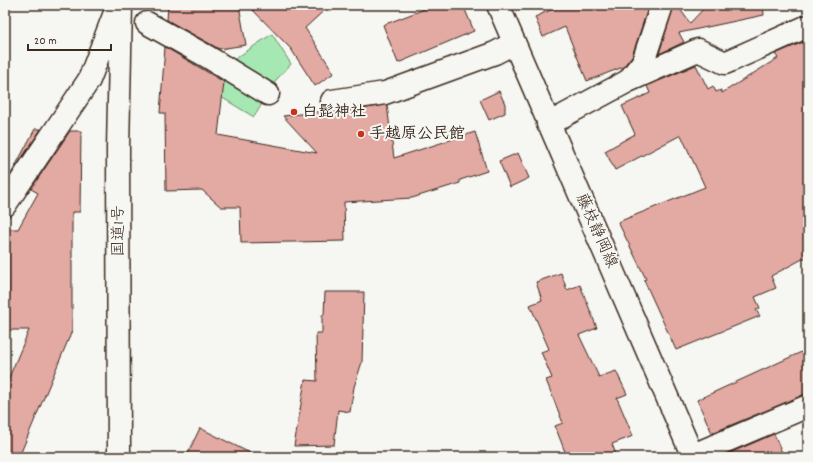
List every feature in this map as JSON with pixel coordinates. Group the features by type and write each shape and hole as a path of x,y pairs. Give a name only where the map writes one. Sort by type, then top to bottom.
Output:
{"main road":[{"path":"5,206 89,80 120,5"},
{"name":"国道1号","path":"119,457 118,149 120,5"},
{"name":"藤枝静岡線","path":"498,5 548,124 693,456"},
{"path":"628,81 643,62 662,5"},
{"path":"147,23 208,57 268,94"},
{"path":"548,124 628,81 698,50 725,63 807,28"},
{"path":"332,101 385,93 495,52 514,43"},
{"path":"693,456 808,406"}],"green space":[{"path":"272,34 291,64 277,79 254,117 216,94 223,67"}],"building":[{"path":"168,5 239,5 246,45 219,49 167,20"},
{"path":"248,5 330,5 305,28 334,73 315,86 291,49"},
{"path":"435,5 463,5 474,31 398,63 383,25"},
{"path":"556,5 649,5 632,56 623,67 587,81 565,27 543,37 535,17 557,7"},
{"path":"674,5 677,5 690,23 707,5 763,5 764,15 679,33 684,42 659,54"},
{"path":"808,40 808,256 771,276 776,288 755,297 760,308 756,310 760,316 676,350 644,280 646,279 618,222 705,187 681,135 615,170 605,151 635,134 622,106 650,93 647,86 696,65 708,89 713,86 716,92 721,90 722,93 778,58 775,54"},
{"path":"165,47 224,82 218,135 317,153 283,116 325,111 334,113 387,105 394,158 475,132 487,171 460,180 460,183 412,198 344,202 345,241 241,243 240,207 221,207 202,190 166,191 165,113 160,113"},
{"path":"499,91 505,104 505,113 489,120 480,100"},
{"path":"35,129 41,129 10,176"},
{"path":"70,131 81,131 80,212 72,212 72,331 19,457 5,457 5,387 29,330 9,330 8,229 18,229 38,193 31,189"},
{"path":"518,153 529,178 510,187 499,161"},
{"path":"561,273 567,290 580,285 597,328 579,335 599,377 616,371 627,394 617,398 633,436 612,444 617,457 567,457 555,426 563,423 546,380 552,378 541,352 549,349 530,305 542,300 536,282"},
{"path":"325,292 364,292 362,362 354,387 350,412 338,410 334,445 294,446 305,380 317,381 316,333 322,333 322,315 324,315"},
{"path":"808,349 808,393 712,433 697,400"},
{"path":"200,428 258,457 186,457"},
{"path":"774,434 784,457 723,456"}],"place":[{"name":"白髭神社","path":"294,112"},
{"name":"手越原公民館","path":"361,134"}]}
